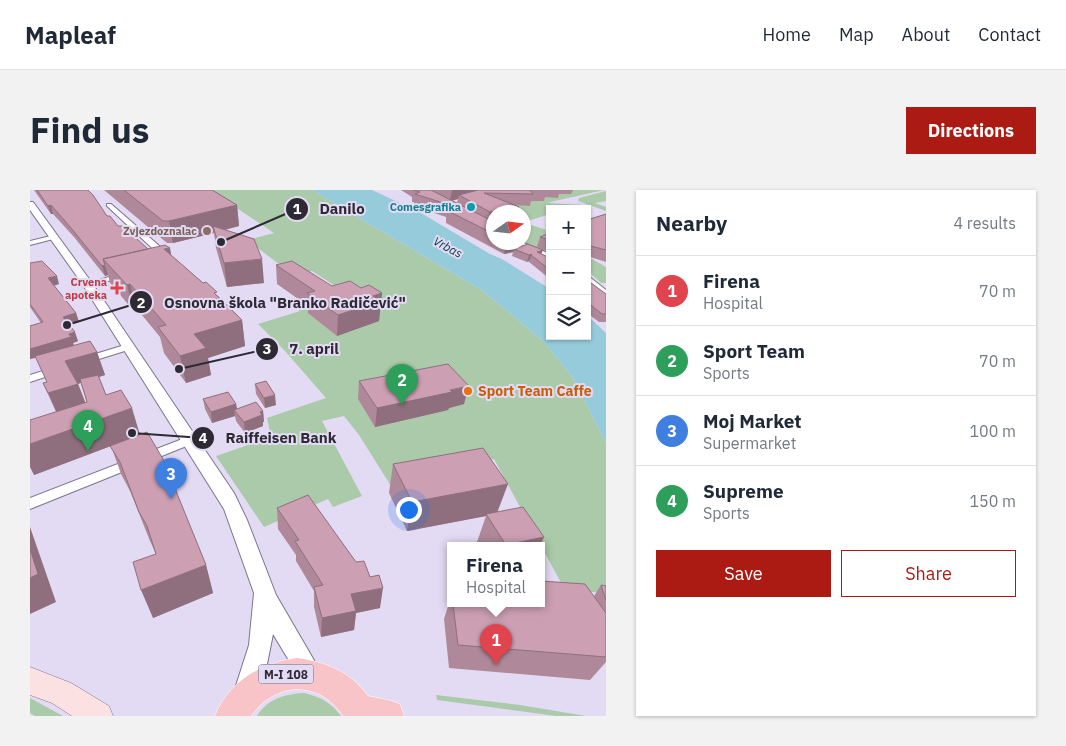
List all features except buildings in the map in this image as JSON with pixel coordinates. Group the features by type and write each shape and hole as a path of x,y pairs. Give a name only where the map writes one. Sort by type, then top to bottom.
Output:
{"main road":[{"name":"M-I 108","path":"236,708 251,691 274,678 286,674 310,674 332,682 370,713"},
{"path":"30,681 61,693 99,716"}],"street":[{"path":"30,204 88,284 236,513 262,587 291,648 310,674"},
{"path":"109,205 171,261 166,264"},
{"path":"30,243 55,238"},
{"path":"531,249 546,255"},
{"path":"88,284 130,273"},
{"path":"591,280 605,292"},
{"path":"30,379 128,347"},
{"path":"30,504 190,440"},
{"path":"236,708 252,678 260,650 264,614 262,587"}],"green space":[{"path":"210,190 312,190 483,291 542,340 572,376 606,443 606,593 565,590 545,553 545,542 539,542 494,459 391,486 359,435 344,416 322,421 362,496 333,507 328,499 264,527 216,456 271,437 267,418 326,398 285,351 258,324 300,311 296,308 346,293 312,271 295,276 247,240 274,233"},
{"path":"524,190 604,190 546,203 582,205 546,205 546,215 531,220 531,205 503,205 491,199"},
{"path":"606,191 606,201 595,203 606,207 606,211 578,201 579,198"},
{"path":"531,225 546,230 546,251 531,245"},
{"path":"591,259 606,267 606,283 601,283 591,274"},
{"path":"304,693 325,701 341,716 257,716 266,705 277,698"},
{"path":"436,695 520,705 586,716 556,716 437,700"},
{"path":"30,698 63,716 35,716 30,713"}],"water":[{"name":"Vrbas","path":"312,190 372,190 421,213 546,286 546,340 591,340 591,319 606,333 606,443 572,376 542,340 483,291"}],"place":[{"name":"Comesgrafika","path":"471,207"},
{"name":"Zvjezdoznalac","path":"207,231"},
{"name":"Danilo","path":"221,242"},
{"name":"Crvena apoteka","path":"117,288"},
{"name":"Osnovna škola \"Branko Radičević\"","path":"67,325"},
{"name":"7. april","path":"179,369"},
{"name":"Sport Team Caffe","path":"468,391"},
{"name":"Sport Team","path":"402,405"},
{"name":"Raiffeisen Bank","path":"132,433"},
{"name":"Supreme","path":"88,451"},
{"name":"Moj Market","path":"171,499"},
{"name":"Firena","path":"496,665"}]}
